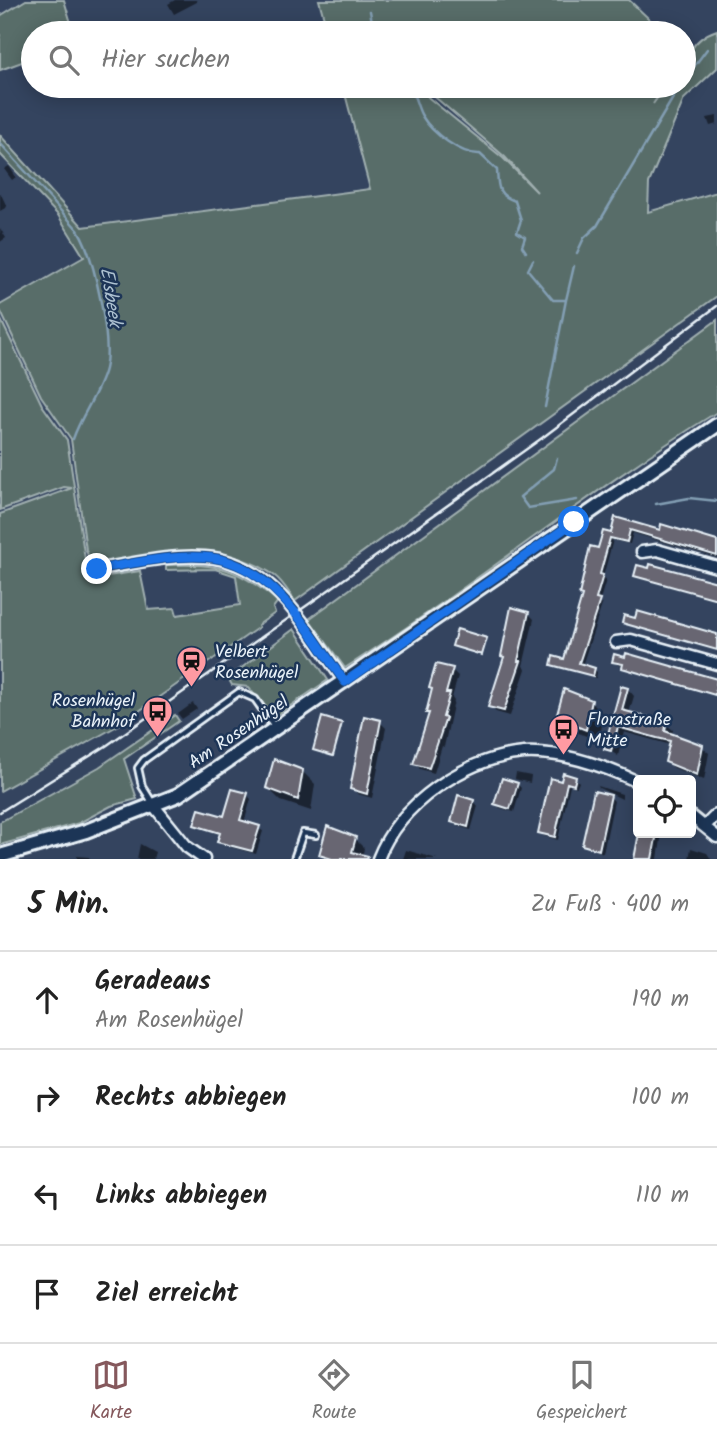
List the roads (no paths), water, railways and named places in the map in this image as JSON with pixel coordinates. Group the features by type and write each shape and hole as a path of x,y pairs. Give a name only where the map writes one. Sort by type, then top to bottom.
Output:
{"street":[{"name":"Am Rosenhügel","path":"0,856 86,831 155,806 178,794 276,730 717,425"},
{"path":"642,552 657,550 717,567"},
{"path":"92,570 183,557 205,557 238,565 268,582 283,598 345,682"},
{"path":"616,642 631,639 717,664"},
{"path":"378,859 400,822 417,804 459,774 498,759 523,753 564,757 633,780"},
{"path":"155,806 187,847 204,859"},
{"path":"705,826 717,814"},
{"path":"696,820 717,836"}],"lane":[{"path":"155,806 140,780 138,768 144,760 239,692 255,699 276,730"},
{"path":"294,859 301,835 306,832 316,835"}],"waterway":[{"path":"370,11 372,21"},
{"path":"696,64 707,49"},
{"path":"415,98 422,116 433,129 456,147 480,154 497,170 500,190 515,201 521,220 517,232 525,237 522,246 526,252"},
{"path":"577,253 584,238 597,226 673,98"},
{"name":"Elsbeek","path":"0,143 78,230 95,277 104,319 107,356 99,387 73,439"},
{"path":"533,260 528,270 553,300 566,300 545,407"},
{"path":"566,300 574,266"},
{"path":"557,458 554,469 520,497 528,508 577,500"},
{"path":"656,504 689,498 717,501"}],"railway":[{"path":"0,812 106,746 309,604 542,438 717,306"}],"place":[{"name":"Velbert Rosenhügel","path":"192,689"},
{"name":"Rosenhügel Bahnhof","path":"158,738"},
{"name":"Florastraße Mitte","path":"564,757"}]}
